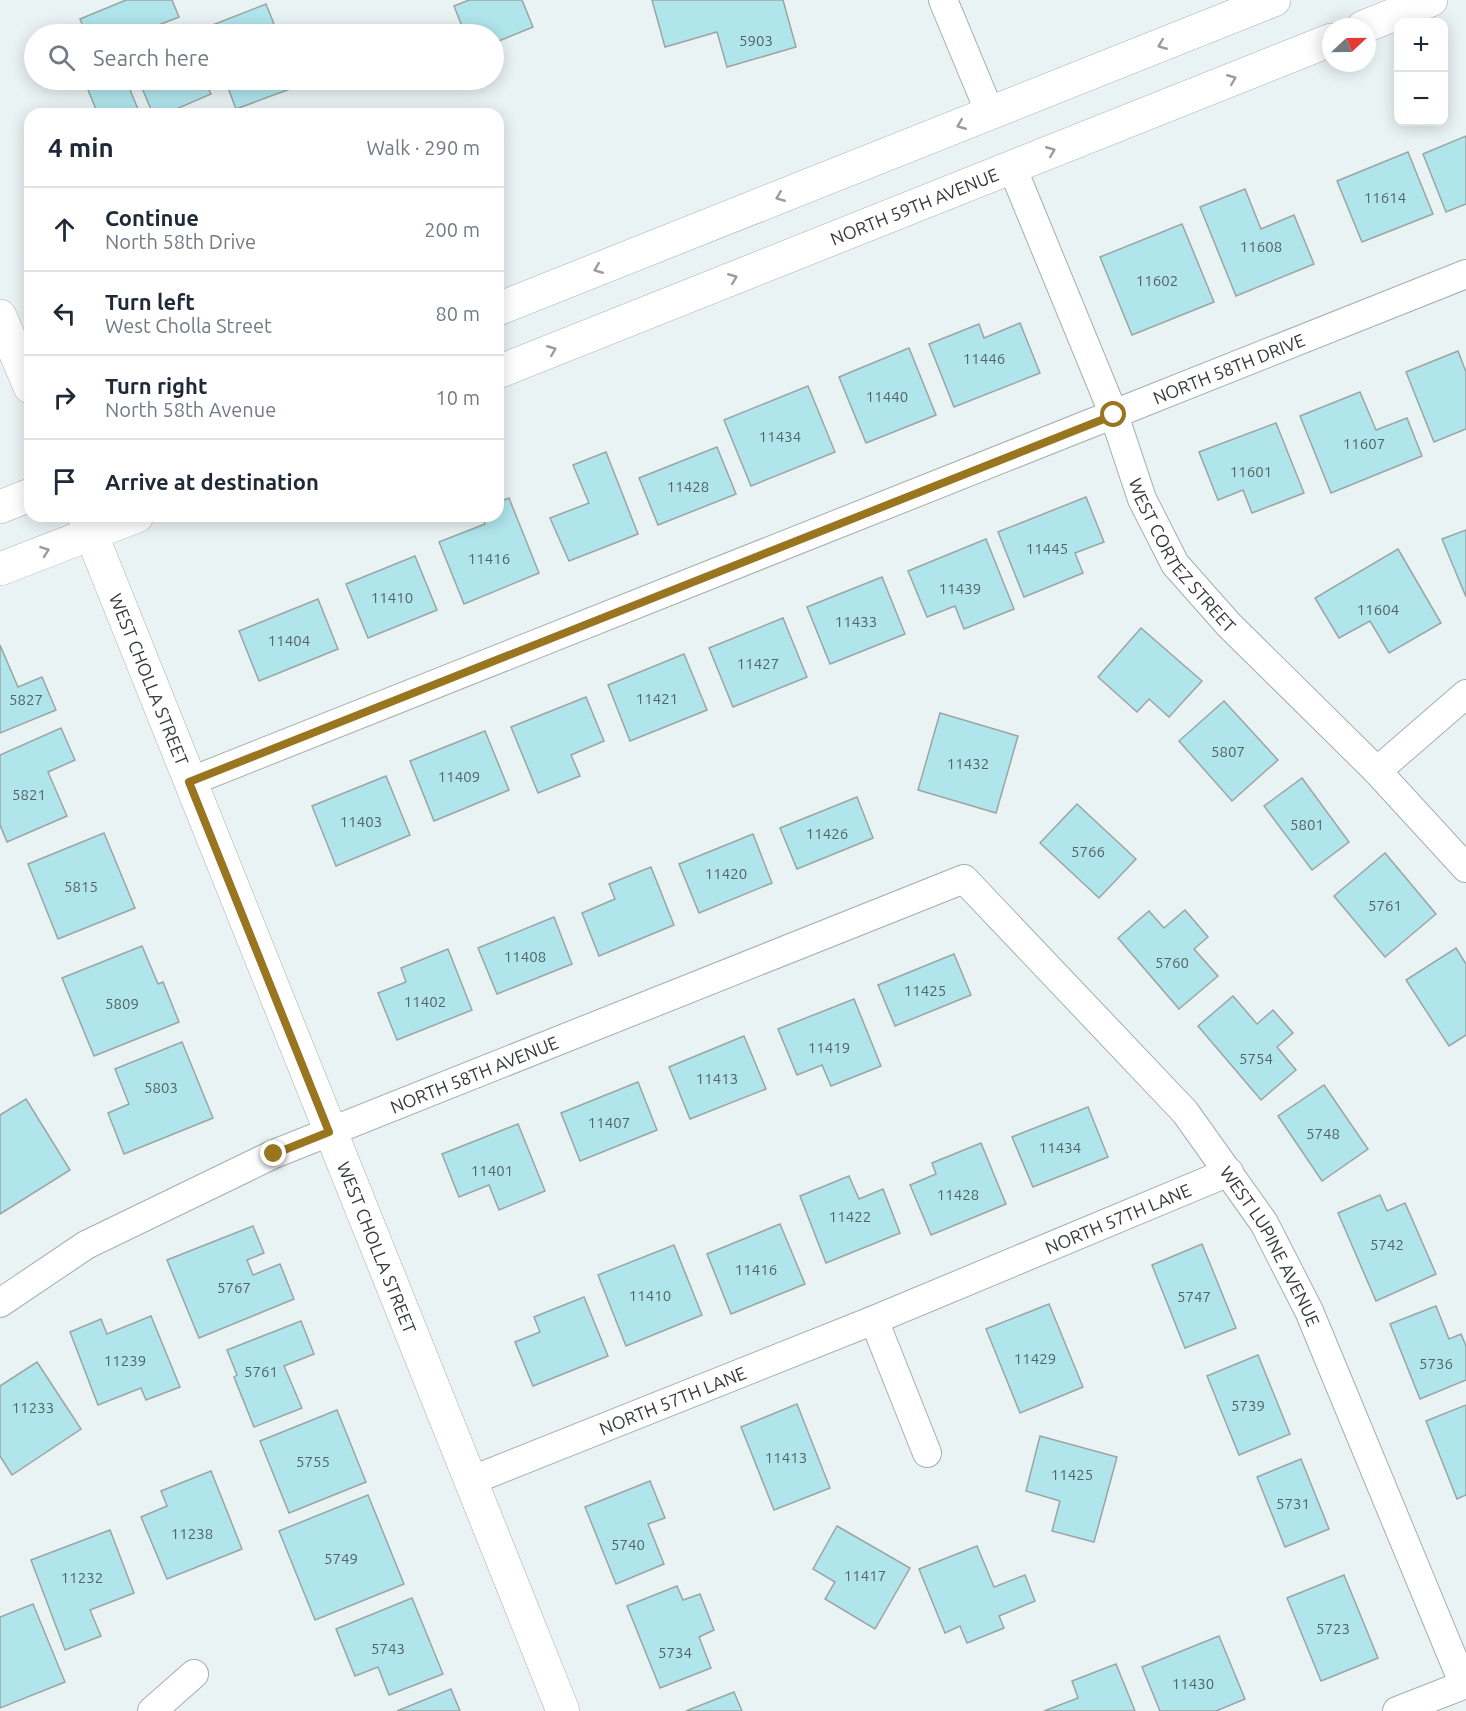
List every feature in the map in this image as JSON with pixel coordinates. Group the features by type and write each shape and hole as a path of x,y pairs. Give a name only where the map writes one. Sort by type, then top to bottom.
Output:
{"main road":[{"path":"504,307 1274,0"},
{"path":"1376,22 1431,0"},
{"name":"NORTH 59TH AVENUE","path":"504,370 1322,44"},
{"path":"0,316 24,373"},
{"path":"0,507 24,497"},
{"path":"0,569 88,525 104,522"},
{"name":"WEST CHOLLA STREET","path":"88,525 329,1132 563,1711"}],"street":[{"path":"944,0 990,113"},
{"name":"WEST CORTEZ STREET","path":"1012,167 1114,415 1142,499 1175,564 1229,625 1377,771 1466,868"},
{"name":"NORTH 58TH DRIVE","path":"189,782 1466,274"},
{"path":"1377,771 1466,694"},
{"name":"NORTH 58TH AVENUE","path":"0,1303 86,1245 192,1192 329,1132 964,879"},
{"name":"WEST LUPINE AVENUE","path":"964,879 1185,1112 1263,1223 1309,1311 1465,1684"},
{"name":"NORTH 57TH LANE","path":"470,1481 874,1320 1229,1172"},
{"path":"874,1320 927,1453"},
{"path":"152,1711 194,1674"},
{"path":"1397,1711 1465,1684"}],"building":[{"path":"126,0 172,0 179,17 161,24 82,24 80,19"},
{"path":"469,0 522,0 533,27 504,39 504,24 461,24 454,6"},
{"path":"652,0 783,0 796,47 727,67 717,32 665,47"},
{"path":"266,4 274,24 215,24"},
{"path":"88,90 130,90 138,108 96,108"},
{"path":"143,90 209,90 211,94 179,108 150,108"},
{"path":"229,90 287,90 239,108 236,108"},
{"path":"1466,136 1466,204 1446,212 1423,154"},
{"path":"1408,152 1433,214 1362,242 1337,181"},
{"path":"1245,189 1261,229 1294,215 1314,264 1236,296 1200,207"},
{"path":"1182,224 1214,302 1132,335 1100,257"},
{"path":"1020,323 1040,373 954,407 929,344 979,324 984,338"},
{"path":"909,348 936,415 866,443 839,377"},
{"path":"1458,351 1466,372 1466,429 1434,442 1406,372"},
{"path":"808,386 835,452 751,486 724,420"},
{"path":"1360,392 1376,430 1407,418 1422,456 1331,493 1300,416"},
{"path":"1276,423 1304,493 1252,513 1243,490 1218,500 1199,452"},
{"path":"717,447 736,494 658,525 639,478"},
{"path":"606,452 638,534 569,561 550,518 589,503 573,465"},
{"path":"1086,497 1104,542 1075,553 1083,573 1024,597 998,532"},
{"path":"509,498 539,573 464,604 439,542 485,524 484,522 504,522 504,500"},
{"path":"1466,530 1466,597 1442,539"},
{"path":"986,539 1014,609 964,629 955,606 927,617 908,571"},
{"path":"1398,549 1441,623 1389,653 1370,621 1339,638 1315,598"},
{"path":"415,556 437,610 368,638 346,584"},
{"path":"882,577 905,634 830,664 807,607"},
{"path":"318,599 338,649 259,681 239,631"},
{"path":"783,618 807,677 733,707 709,648"},
{"path":"1141,628 1202,681 1169,717 1149,699 1137,712 1098,677"},
{"path":"0,645 18,687 42,677 56,710 0,733"},
{"path":"684,654 707,710 630,741 608,685"},
{"path":"586,697 604,741 571,755 580,776 538,793 511,727"},
{"path":"1224,701 1278,760 1232,801 1179,741"},
{"path":"940,713 1018,736 996,813 918,790"},
{"path":"61,728 75,760 48,772 67,816 7,842 0,825 0,755"},
{"path":"485,731 509,790 434,821 410,761"},
{"path":"386,776 410,835 336,866 312,806"},
{"path":"1302,778 1349,842 1312,870 1264,806"},
{"path":"857,797 873,838 797,869 780,828"},
{"path":"1077,804 1136,859 1099,898 1040,843"},
{"path":"104,833 135,908 58,939 28,864"},
{"path":"753,834 772,883 699,913 679,864"},
{"path":"1385,853 1436,914 1385,957 1334,896"},
{"path":"651,867 674,925 599,956 582,913 615,899 609,884"},
{"path":"1185,910 1208,937 1194,949 1218,976 1179,1009 1118,938 1149,911 1164,928"},
{"path":"554,917 572,964 497,994 478,948"},
{"path":"142,946 158,984 163,982 179,1022 94,1056 62,978"},
{"path":"1456,948 1466,964 1466,1035 1449,1046 1406,980"},
{"path":"448,949 472,1010 397,1040 378,993 406,982 401,968"},
{"path":"954,954 971,995 895,1026 878,985"},
{"path":"1233,996 1257,1024 1273,1010 1293,1033 1277,1047 1296,1070 1261,1100 1198,1026"},
{"path":"854,999 881,1066 831,1086 822,1065 797,1075 778,1029"},
{"path":"744,1036 766,1089 690,1119 669,1067"},
{"path":"182,1042 213,1118 124,1154 108,1113 129,1104 115,1069"},
{"path":"638,1082 657,1130 580,1161 561,1113"},
{"path":"1324,1085 1368,1149 1322,1181 1278,1116"},
{"path":"26,1099 70,1170 0,1214 0,1115"},
{"path":"1088,1107 1108,1157 1033,1187 1012,1137"},
{"path":"518,1124 545,1191 499,1210 489,1185 459,1197 442,1154"},
{"path":"981,1143 1006,1204 931,1235 910,1185 936,1174 932,1163"},
{"path":"849,1176 859,1199 883,1189 900,1233 826,1263 800,1196"},
{"path":"1380,1195 1387,1211 1405,1203 1436,1274 1376,1301 1338,1213"},
{"path":"780,1224 805,1284 731,1314 707,1254"},
{"path":"253,1226 264,1253 247,1260 253,1275 280,1264 294,1299 199,1338 167,1260"},
{"path":"1202,1244 1236,1328 1185,1348 1152,1265"},
{"path":"674,1245 702,1315 626,1346 598,1275"},
{"path":"584,1297 608,1356 533,1386 515,1342 540,1332 534,1317"},
{"path":"1049,1304 1083,1387 1020,1413 986,1329"},
{"path":"1436,1306 1449,1339 1461,1334 1466,1346 1466,1380 1420,1399 1390,1324"},
{"path":"151,1316 180,1387 146,1400 141,1388 98,1405 70,1332 101,1319 107,1334"},
{"path":"301,1321 314,1354 284,1366 302,1408 254,1427 234,1377 237,1375 227,1350"},
{"path":"1258,1355 1290,1434 1239,1455 1207,1376"},
{"path":"37,1362 81,1429 12,1475 0,1456 0,1386"},
{"path":"797,1404 830,1488 774,1510 741,1427"},
{"path":"1466,1405 1466,1495 1457,1499 1426,1421"},
{"path":"337,1410 366,1482 289,1513 260,1441"},
{"path":"1040,1436 1117,1457 1094,1542 1052,1531 1060,1501 1026,1491"},
{"path":"1301,1459 1329,1529 1285,1547 1257,1477"},
{"path":"211,1471 242,1549 167,1579 141,1517 167,1506 161,1491"},
{"path":"650,1481 665,1518 648,1524 664,1564 616,1584 585,1507"},
{"path":"368,1495 404,1584 315,1620 279,1531"},
{"path":"837,1526 910,1568 875,1629 825,1599 835,1582 813,1569"},
{"path":"110,1530 134,1593 90,1610 101,1636 65,1650 31,1560"},
{"path":"977,1546 994,1587 1025,1575 1035,1601 999,1616 1004,1628 967,1643 960,1626 945,1633 919,1569"},
{"path":"1344,1575 1378,1658 1321,1681 1287,1598"},
{"path":"677,1586 683,1600 700,1594 714,1630 699,1637 711,1668 660,1688 627,1606"},
{"path":"412,1598 443,1674 389,1695 378,1667 355,1676 336,1629"},
{"path":"33,1604 65,1682 0,1708 0,1617"},
{"path":"1219,1636 1245,1699 1216,1711 1160,1711 1142,1667"},
{"path":"1116,1664 1135,1711 1044,1711 1078,1698 1072,1681"},
{"path":"451,1689 460,1711 397,1711"},
{"path":"734,1692 742,1711 686,1711"}],"route":[{"path":"274,1154 329,1132 189,782 1114,415"}]}
